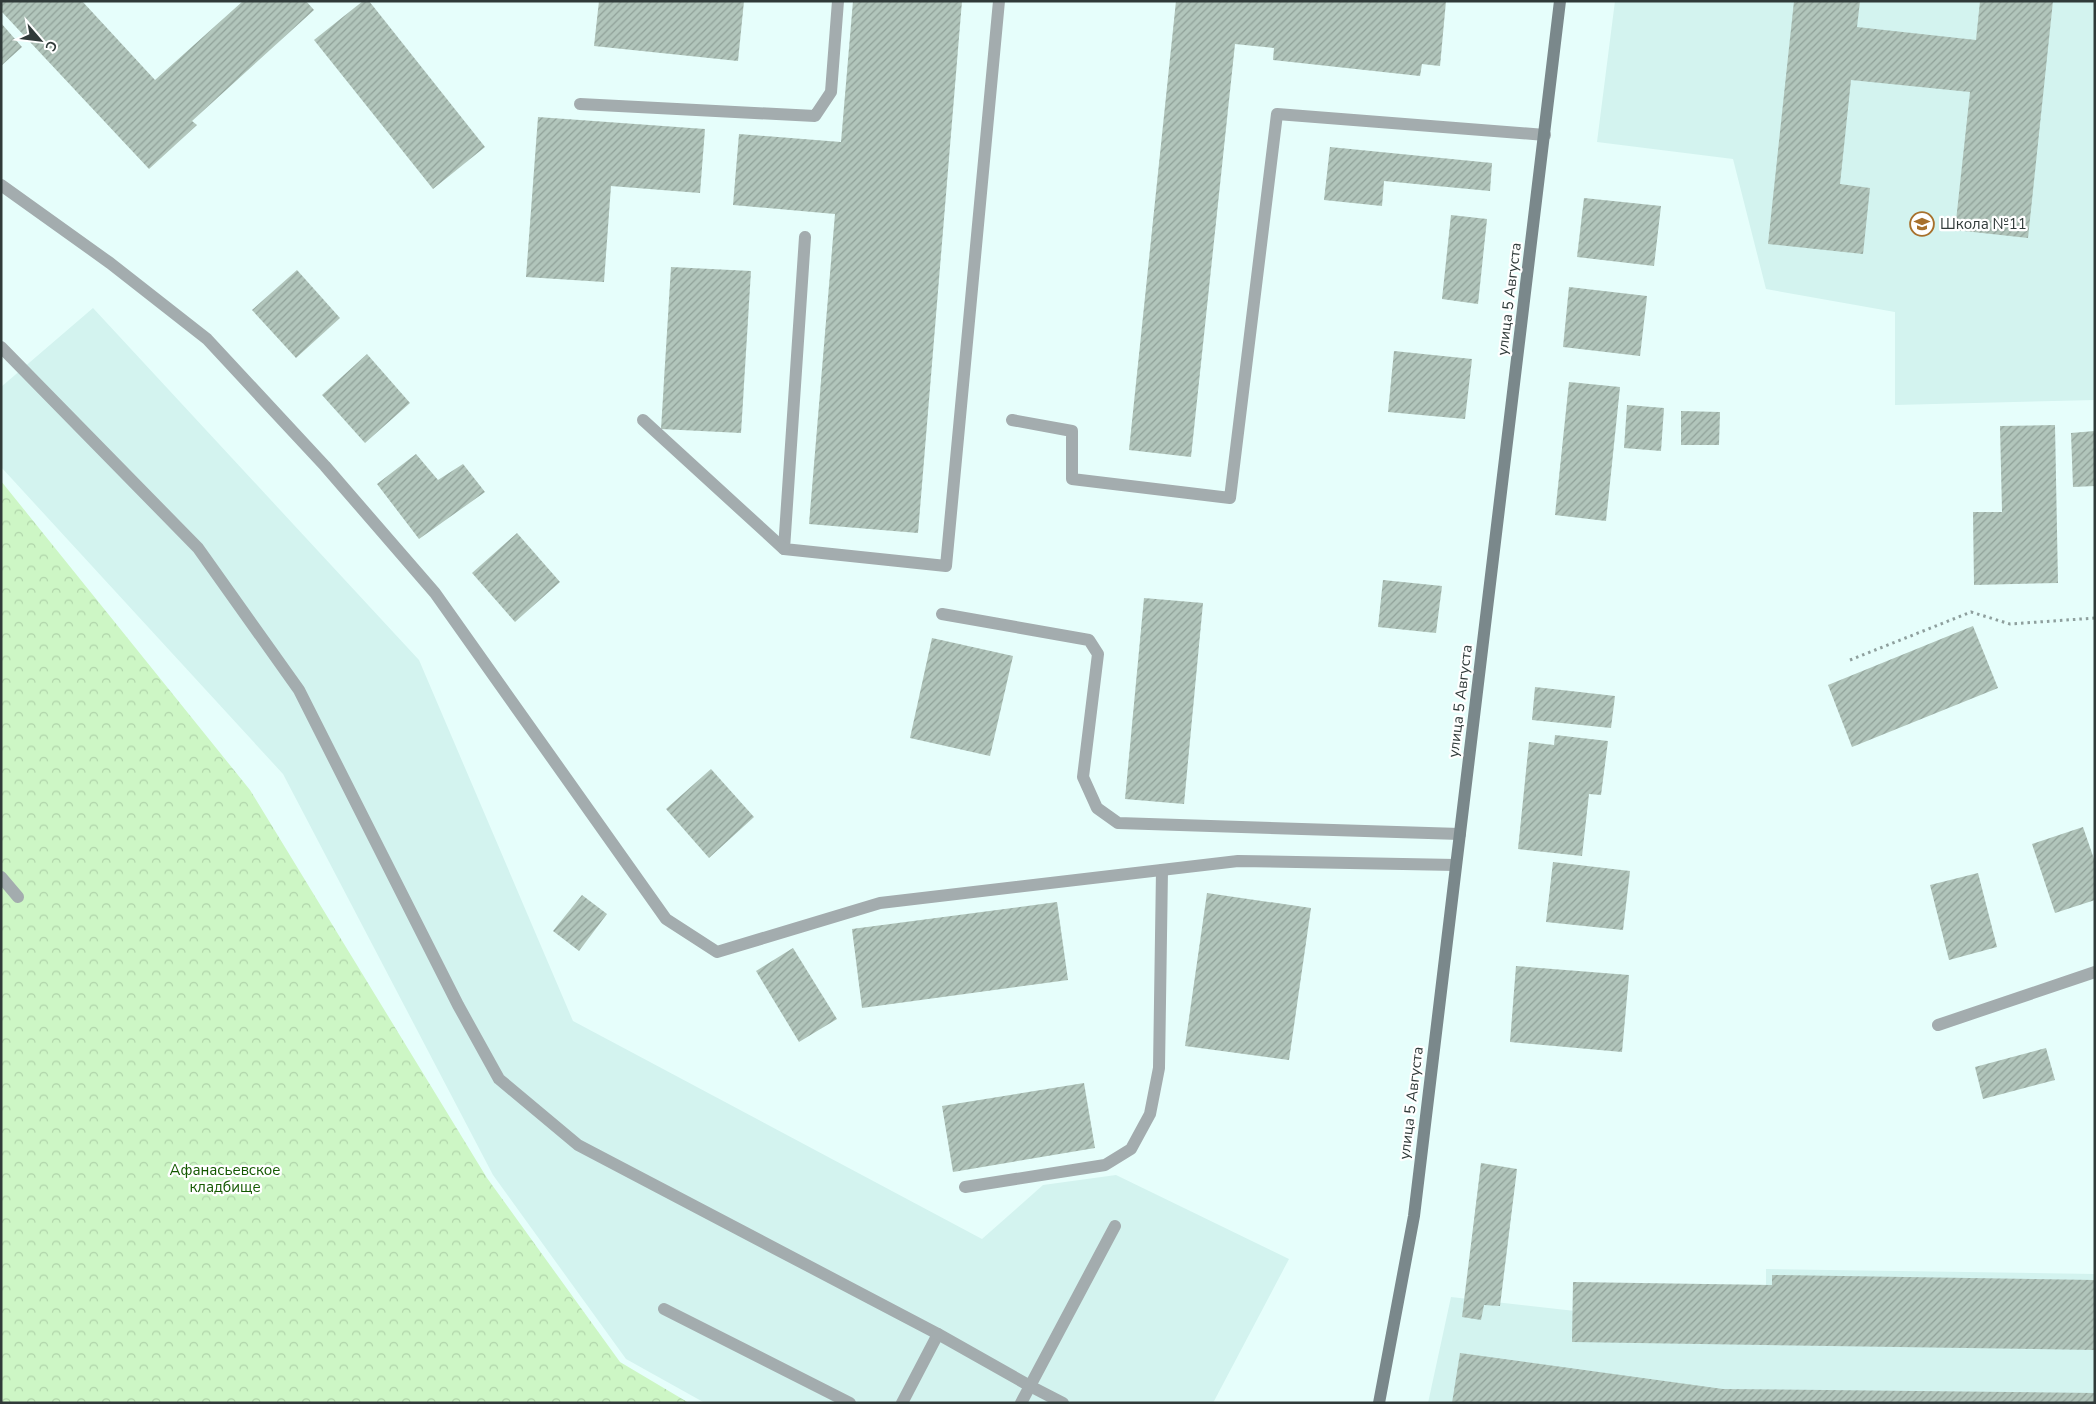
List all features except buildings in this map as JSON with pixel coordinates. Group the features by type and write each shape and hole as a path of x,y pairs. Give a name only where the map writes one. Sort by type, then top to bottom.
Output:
{"main road":[{"name":"улица 5 Августа","path":"1380,1403 1414,1216 1560,1"}],"lane":[{"path":"580,104 815,116 831,92 838,1"},
{"path":"643,420 784,549 946,566 999,1"},
{"path":"1012,420 1072,431 1072,479 1230,498 1277,114 1545,135"},
{"path":"1,185 110,263 207,339 312,452 434,593 666,919 717,952 880,903 1238,861 1456,865"},
{"path":"784,549 805,236"},
{"path":"1,347 198,548 299,690 458,1005 499,1079 578,1145 938,1334 1063,1403"},
{"path":"942,614 1089,640 1098,654 1084,777 1097,808 1118,823 1460,834"},
{"path":"965,1187 1105,1165 1131,1149 1150,1114 1159,1068 1162,870"},
{"path":"1,877 18,897"},
{"path":"1938,1025 2095,972"},
{"path":"1021,1403 1115,1226"},
{"path":"664,1309 850,1403"},
{"path":"902,1403 938,1334"}],"path":[{"path":"1850,660 1971,612 2010,624 2095,618"}],"shaded area":[{"name":"Школа №11","path":"1615,1 2095,1 2095,400 1895,405 1895,312 1766,289 1733,159 1597,142"},
{"path":"93,308 419,660 573,1021 982,1239 1043,1185 1116,1175 1289,1259 1213,1403 705,1403 626,1359 493,1175 283,774 1,467 1,387"},
{"path":"1766,1269 2095,1274 2095,1403 1428,1403 1451,1297 1575,1311 1766,1312"}],"green space":[{"name":"Афанасьевское кладбище","path":"1,481 250,790 487,1178 620,1362 689,1403 1,1403"}],"place":[{"name":"Школа №11","path":"1922,224"}]}
